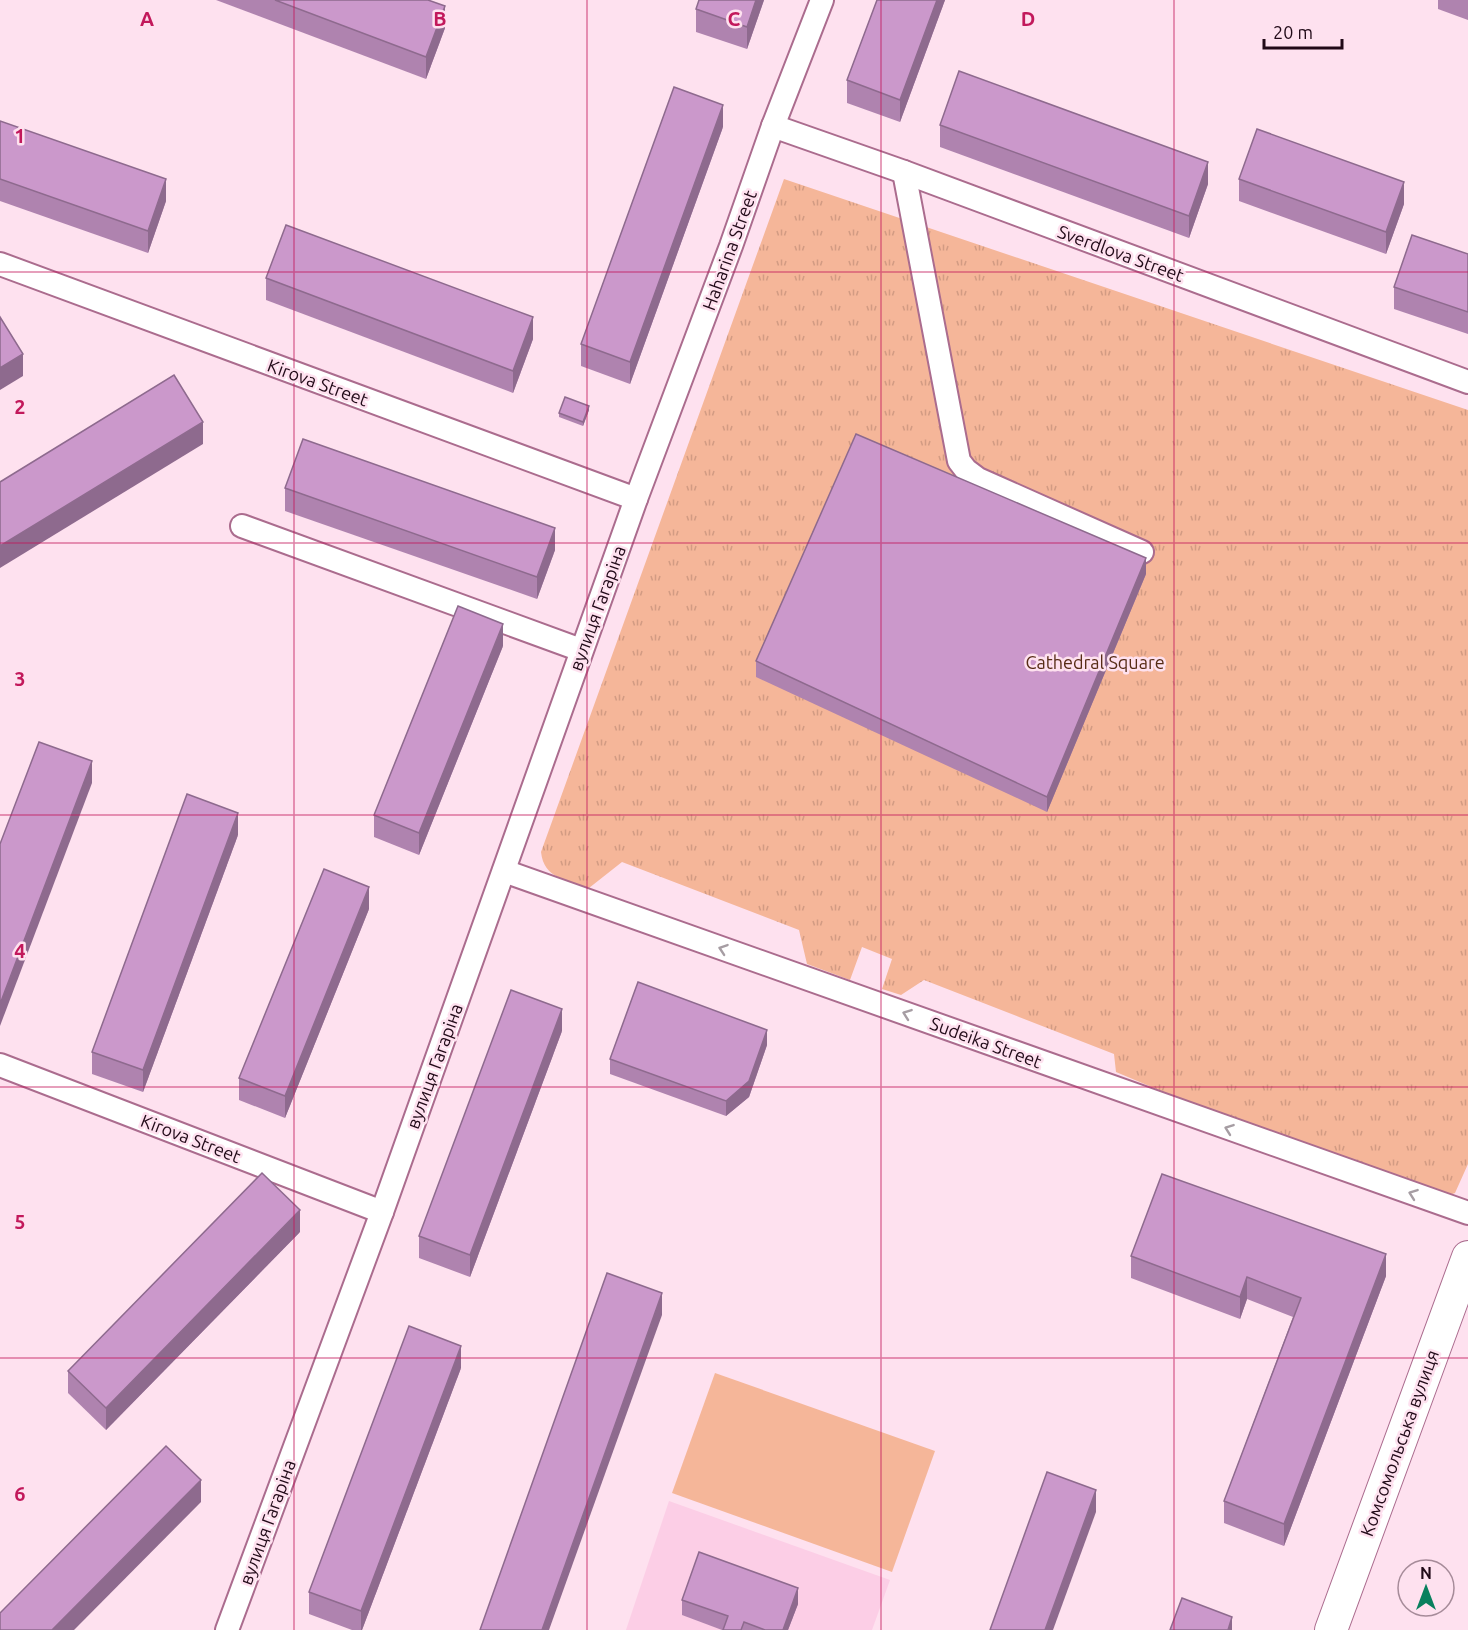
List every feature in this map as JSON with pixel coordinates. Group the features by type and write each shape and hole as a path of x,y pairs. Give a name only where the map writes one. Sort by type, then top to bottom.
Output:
{"street":[{"name":"Haharina Street","path":"636,499 731,246 773,126 822,0"},
{"name":"Sverdlova Street","path":"773,126 904,172 1468,382"},
{"path":"904,172 959,461 978,479 1142,552"},
{"name":"Kirova Street","path":"0,264 636,499"},
{"name":"вулиця Гагаріна","path":"227,1630 382,1212 636,499"},
{"path":"242,526 581,650"},
{"name":"Sudeika Street","path":"504,871 1468,1214"},
{"name":"Kirova Street","path":"0,1065 382,1212"},
{"name":"Комсомольська вулиця","path":"1330,1630 1468,1257"}],"shaded area":[{"path":"669,1501 890,1580 872,1630 626,1630"}],"green space":[{"name":"Cathedral Square","path":"784,179 1468,410 1468,1164 1455,1193 1442,1198 1410,1196 1116,1072 1114,1054 924,980 901,995 882,989 892,959 862,947 850,980 807,964 799,930 622,862 589,888 564,880 547,868 541,852"},
{"path":"715,1373 935,1451 892,1572 672,1493"}],"building":[{"path":"275,0 428,0 445,6 426,57"},
{"path":"699,0 756,0 747,27 696,9"},
{"path":"877,0 937,0 900,100 847,80"},
{"path":"959,71 1208,162 1189,216 940,125"},
{"path":"674,87 723,105 630,362 581,344"},
{"path":"0,121 166,179 148,231 0,179"},
{"path":"1257,129 1404,182 1386,232 1239,179"},
{"path":"286,225 533,317 513,371 266,278"},
{"path":"1412,235 1468,254 1468,312 1394,287"},
{"path":"0,317 23,354 0,368"},
{"path":"174,375 203,422 0,546 0,482"},
{"path":"565,397 589,406 583,422 559,413"},
{"path":"856,434 1146,558 1047,797 756,661"},
{"path":"303,439 555,528 537,577 285,488"},
{"path":"458,606 503,624 419,833 374,815"},
{"path":"39,742 92,761 0,1004 0,844"},
{"path":"187,794 238,813 143,1070 92,1052"},
{"path":"324,869 369,887 285,1096 239,1078"},
{"path":"638,982 767,1030 749,1081 726,1101 610,1059"},
{"path":"511,990 562,1009 470,1255 419,1236"},
{"path":"262,1173 300,1210 106,1408 68,1371"},
{"path":"1162,1174 1386,1254 1284,1524 1224,1501 1301,1298 1247,1277 1240,1297 1131,1256"},
{"path":"607,1273 662,1293 542,1630 480,1630"},
{"path":"409,1326 461,1346 361,1611 309,1592"},
{"path":"166,1446 201,1480 52,1630 0,1630 0,1613"},
{"path":"1047,1472 1096,1490 1045,1630 990,1630"},
{"path":"699,1552 798,1588 783,1630 765,1630 744,1622 741,1630 723,1630 728,1616 682,1600"},
{"path":"1182,1598 1232,1617 1228,1630 1170,1630"}]}
